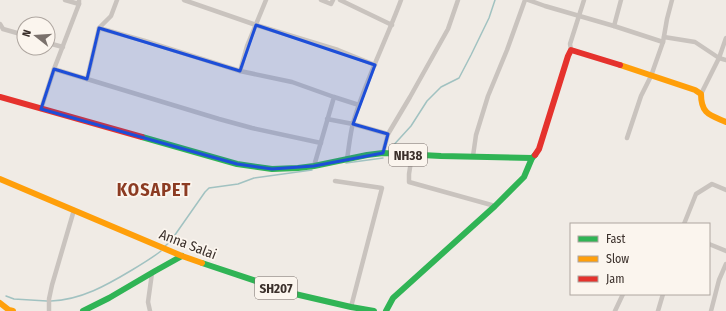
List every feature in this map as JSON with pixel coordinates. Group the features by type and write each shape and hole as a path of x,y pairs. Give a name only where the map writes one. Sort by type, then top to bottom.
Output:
{"main road":[{"path":"386,311 393,298 495,206 524,177 532,158 539,149 571,50 695,90 701,94 703,109 715,118 726,122"},
{"name":"NH38","path":"0,97 237,164 272,169 314,166 383,153 532,158"},
{"name":"Anna Salai","path":"0,179 182,256 295,294 374,311"},
{"path":"83,311 128,288 152,272 182,256"},
{"path":"0,304 13,311"}],"street":[{"path":"41,109 79,2 65,0"},
{"path":"87,79 99,28 112,16 117,0"},
{"path":"184,0 256,25 338,50 375,64"},
{"path":"240,71 247,46 265,0"},
{"path":"321,0 332,4 333,0"},
{"path":"340,0 392,25"},
{"path":"347,159 353,124 359,105 401,0"},
{"path":"383,153 388,134 448,29 458,0"},
{"path":"473,156 476,136 488,96 527,0 663,42"},
{"path":"571,50 570,44 584,0"},
{"path":"614,26 621,0"},
{"path":"627,138 641,96 651,76 663,42 672,0"},
{"path":"0,24 3,29 16,33"},
{"path":"99,28 240,71 292,82 359,105"},
{"path":"664,37 695,42 719,58 726,60"},
{"path":"701,94 719,58 726,38"},
{"path":"56,45 63,47"},
{"path":"54,69 219,119 252,128 321,143"},
{"path":"314,166 334,97"},
{"path":"327,119 353,124 388,134"},
{"path":"412,155 409,174 410,182 495,206"},
{"path":"335,181 382,188 351,307"},
{"path":"684,223 696,194 712,184 726,190"},
{"path":"49,309 49,299 52,285 74,210"},
{"path":"710,244 726,251"},
{"path":"711,311 719,280 726,264"},
{"path":"150,311 148,302 152,272"},
{"path":"615,311 623,295"},
{"path":"658,311 662,295"}],"highlighted area":[{"path":"256,25 375,65 353,124 388,134 383,153 314,166 272,169 237,164 41,109 54,69 87,79 99,28 240,71"}],"waterway":[{"path":"390,149 411,126 427,101 441,87 459,78 489,18 495,0"},
{"path":"346,163 383,158"},
{"path":"165,246 170,242 209,188 238,184 254,178 312,170"},
{"path":"51,301 73,298 93,291 123,276 161,251"},
{"path":"6,296 14,299 47,301"}],"traffic: fast":[{"path":"142,137 237,164 272,169 314,166 383,153 532,158 535,155"},
{"path":"386,311 393,298 495,206 524,177 532,158"},
{"path":"83,311 109,298 182,256"},
{"path":"202,263 295,294 374,311"}],"traffic: slow":[{"path":"620,65 695,90 701,94 701,101 705,110 711,115 726,122"},
{"path":"0,179 182,256 202,263"},
{"path":"0,303 9,310 13,311"}],"traffic: jam":[{"path":"535,155 539,149 571,50 620,65"},
{"path":"0,97 142,137"}],"district":[{"name":"KOSAPET","path":"154,190"}]}
